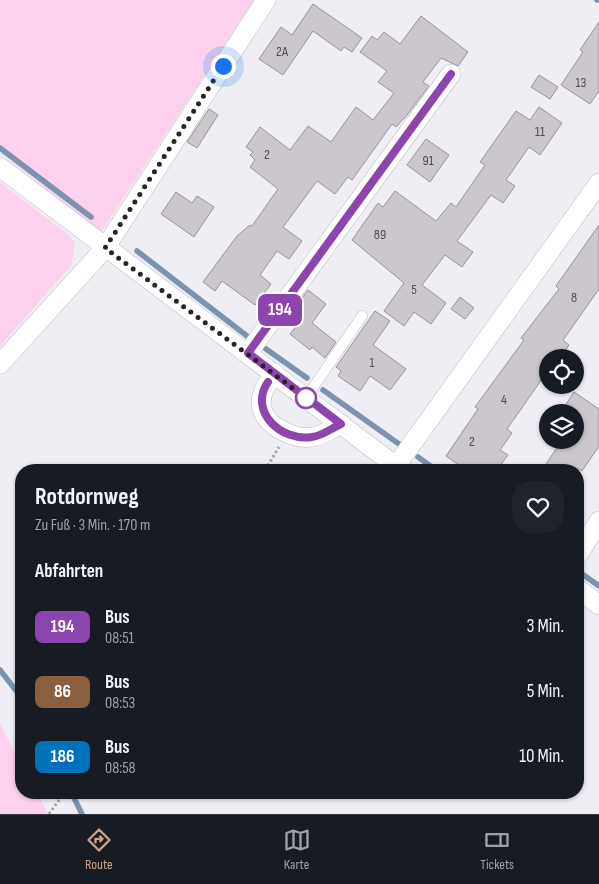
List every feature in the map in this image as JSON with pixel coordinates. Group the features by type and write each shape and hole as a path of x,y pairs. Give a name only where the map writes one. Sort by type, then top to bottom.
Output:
{"street":[{"path":"0,364 105,248 266,0"},
{"path":"248,353 451,74"},
{"path":"0,167 394,464"},
{"path":"402,464 599,183"},
{"path":"274,373 262,391 262,409 274,426 287,433 302,437 314,437 341,424"},
{"path":"584,545 599,521"},
{"path":"584,593 599,604"}],"lane":[{"path":"306,398 362,316"}],"path":[{"path":"269,464 287,433"},
{"path":"49,814 60,799"}],"shaded area":[{"path":"0,0 254,0 101,232 0,152"},
{"path":"0,182 67,234 75,243 71,266 0,346"},
{"path":"0,724 15,753 15,799 40,799 48,814 0,814"}],"building":[{"path":"313,4 362,38 352,52 344,47 341,51 313,31 283,75 259,59 281,27 292,35"},
{"path":"421,16 468,52 458,66 441,58 423,82 429,86 407,115 396,127 392,124 352,180 348,177 335,194 317,181 283,227 302,241 289,259 277,251 260,275 271,284 255,305 222,281 215,291 203,282 237,236 250,225 252,226 278,189 250,167 255,160 250,155 253,152 246,147 260,127 290,150 308,126 331,142 356,107 373,120 394,93 378,82 387,71 360,52 372,36 377,40 384,32 400,44"},
{"path":"599,22 599,91 590,104 561,85 583,52 580,50"},
{"path":"539,75 558,87 550,99 531,87"},
{"path":"539,107 562,123 540,155 529,147 506,180 515,186 503,203 491,195 457,241 473,252 462,267 445,255 422,285 446,303 431,324 414,312 404,326 384,311 404,283 352,240 378,203 383,207 395,191 436,221 451,203 456,207 485,165 480,162 516,111 530,120"},
{"path":"209,109 218,115 197,148 187,142"},
{"path":"426,139 449,155 430,182 407,165"},
{"path":"176,192 192,203 197,196 214,207 194,237 161,214"},
{"path":"599,225 599,289 563,340 569,345 566,349 539,349 539,383 507,429 512,433 500,450 508,455 501,464 457,464 446,456 478,409 475,407 524,340 521,338 559,289 556,286"},
{"path":"308,290 326,304 312,323 336,342 325,358 312,347 310,350 290,334 304,317 294,309"},
{"path":"460,297 474,308 465,319 451,309"},
{"path":"375,311 390,321 373,345 406,369 390,390 370,376 360,391 338,376 341,371 336,367"},
{"path":"573,394 577,394 599,409 599,446 584,468 584,464 546,464 556,449 584,449 584,404 566,404"}],"waterway":[{"path":"0,148 91,217"},
{"path":"137,251 247,336"},
{"path":"266,349 307,378"},
{"path":"323,390 399,444"},
{"path":"418,457 428,464"},
{"path":"584,575 599,586"},
{"path":"0,670 15,689"},
{"path":"74,799 82,814"}],"bus line":[{"name":"194","path":"268,382 262,391 262,409 274,426 287,433 302,437 314,437 341,424 248,353 451,74"}],"route":[{"path":"223,66 105,248 306,398"}]}
